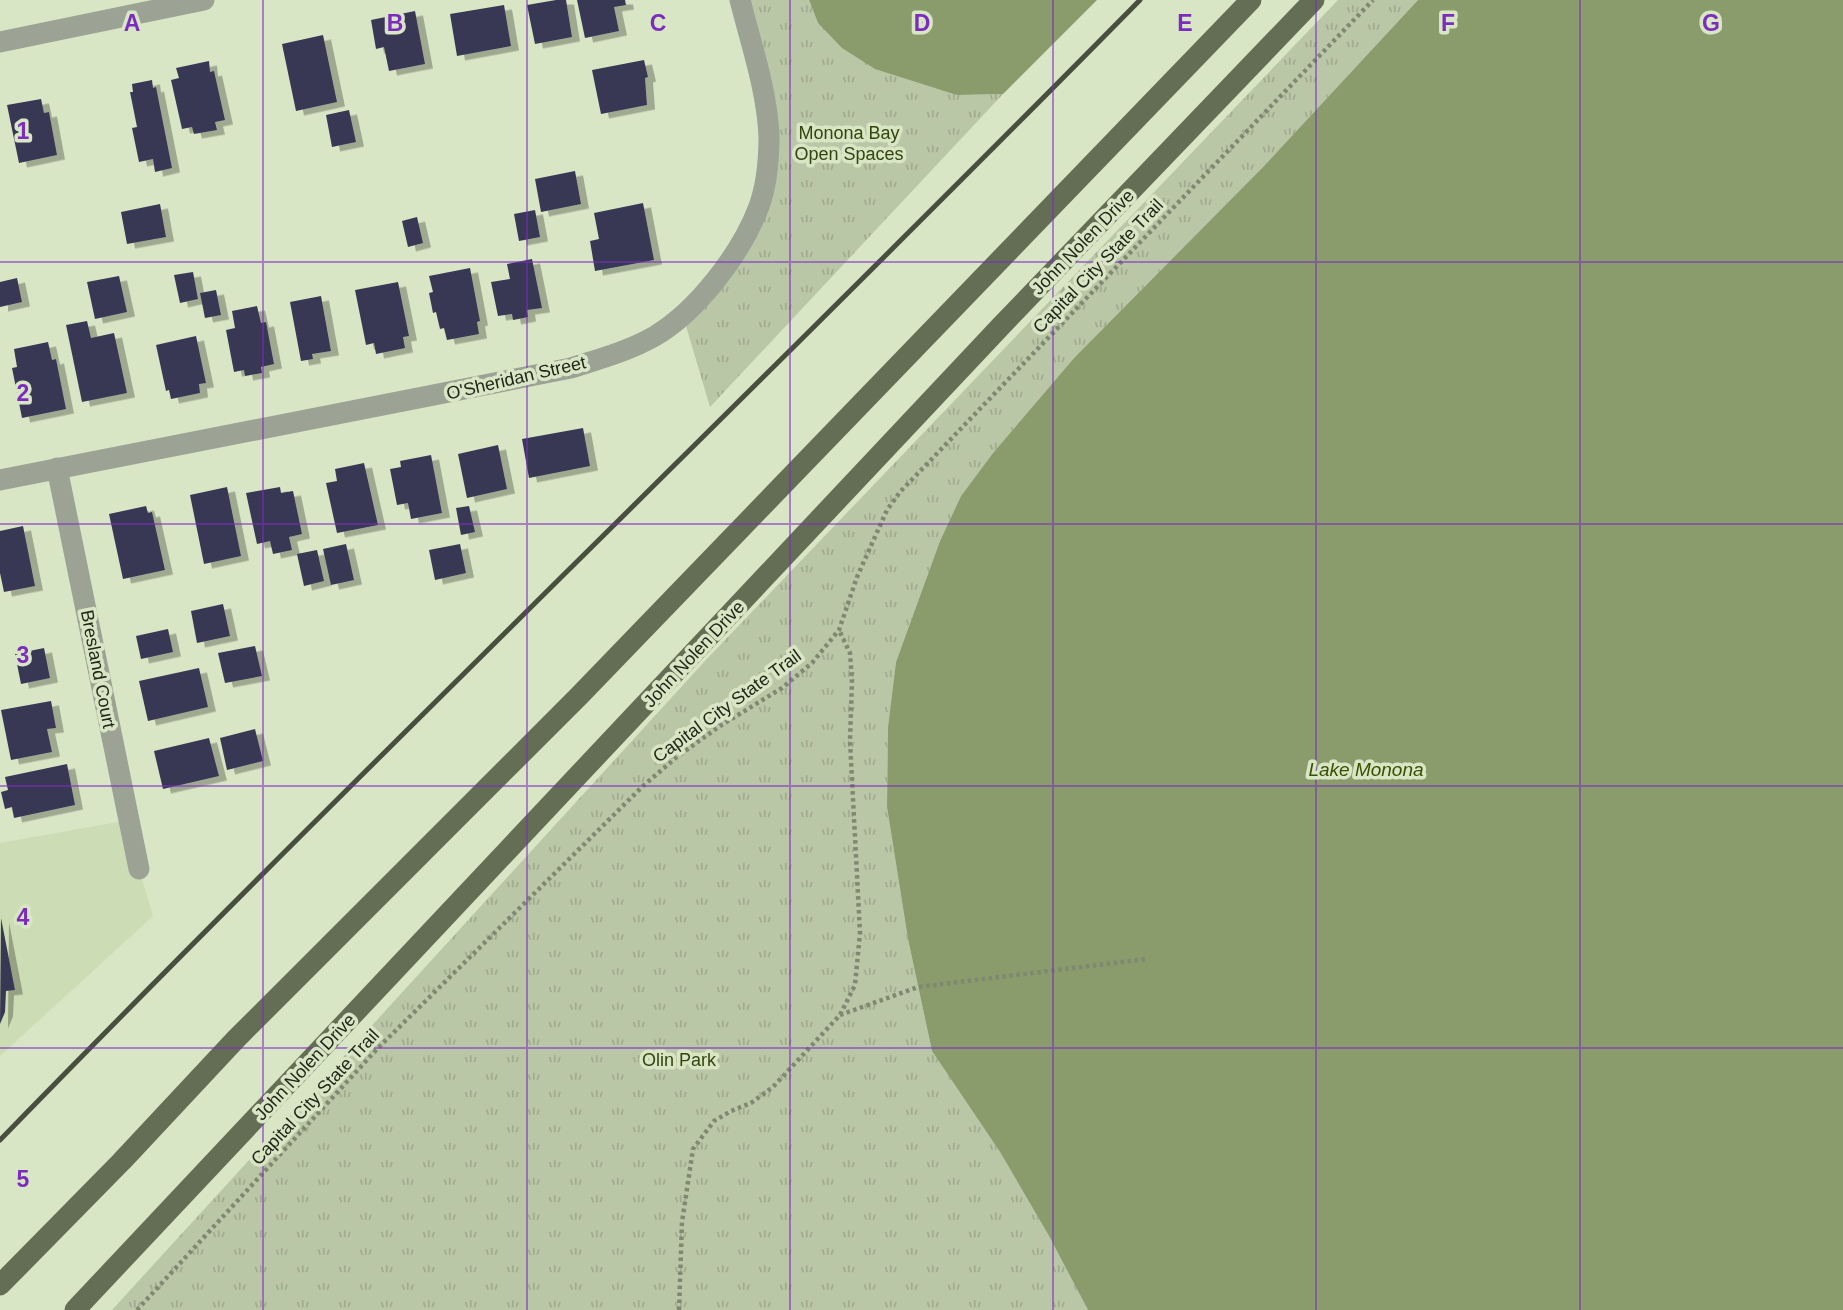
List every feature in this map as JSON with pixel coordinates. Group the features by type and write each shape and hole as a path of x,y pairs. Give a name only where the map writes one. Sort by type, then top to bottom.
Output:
{"main road":[{"path":"0,1285 122,1161 236,1039 589,686 1251,0"},
{"name":"John Nolen Drive","path":"75,1310 1001,326 1314,0"}],"street":[{"path":"0,41 204,0"},
{"name":"O'Sheridan Street","path":"0,480 570,368 616,354 656,335 683,316 714,281 751,224 766,178 769,132 764,95 740,0"},
{"name":"Bresland Court","path":"57,468 139,869"}],"path":[{"name":"Capital City State Trail","path":"136,1310 378,1048 643,786 678,756 720,726 782,688 813,663 839,629 857,577 887,510 900,492 1373,0"},
{"path":"679,1310 682,1223 692,1150 714,1121 773,1087 840,1015 855,985 860,933 849,741 852,680 850,653 839,629"},
{"path":"840,1015 918,987 1147,959"}],"shaded area":[{"path":"129,820 139,869 153,916 0,1056 0,843"}],"green space":[{"name":"Monona Bay Open Spaces","path":"740,0 809,0 818,23 957,95 1003,94 710,407 683,316 714,281 766,178"},
{"name":"Olin Park","path":"1338,0 1418,0 1264,166 1074,358 993,453 961,496 940,541 896,662 888,727 887,807 908,939 932,1051 1000,1152 1088,1310 112,1310 704,662"}],"water":[{"path":"809,0 1097,0 1003,94 957,95 875,69 842,48 818,23"},
{"name":"Lake Monona","path":"1418,0 1843,0 1843,1310 1088,1310 1000,1152 932,1051 908,939 887,807 888,727 896,662 940,541 961,496 993,453 1074,358 1264,166"}],"building":[{"path":"566,0 572,37 535,44 527,5"},
{"path":"577,0 625,0 626,5 614,7 619,31 585,38"},
{"path":"504,5 511,46 457,56 450,14"},
{"path":"415,11 425,64 389,71 384,47 376,49 371,20"},
{"path":"323,35 337,102 296,111 282,44"},
{"path":"644,60 648,77 645,78 647,105 601,114 592,70"},
{"path":"209,61 210,72 214,71 225,120 215,122 217,130 194,134 192,127 182,129 171,80 179,78 176,68"},
{"path":"152,80 153,88 156,87 172,168 155,172 153,159 139,162 132,128 137,127 130,92 133,92 132,84"},
{"path":"41,99 44,113 49,112 57,155 19,163 7,105"},
{"path":"349,110 356,142 332,147 326,115"},
{"path":"575,171 581,204 541,212 535,179"},
{"path":"643,203 654,260 595,271 590,241 599,239 594,213"},
{"path":"160,204 166,237 127,244 121,212"},
{"path":"535,210 540,237 519,241 514,214"},
{"path":"417,217 423,243 408,247 402,221"},
{"path":"532,259 542,308 527,310 528,317 513,320 512,314 498,316 491,282 510,279 507,264"},
{"path":"470,268 480,321 477,322 479,334 447,340 444,328 440,329 436,312 433,313 429,293 433,292 429,276"},
{"path":"193,272 198,299 180,303 174,275"},
{"path":"119,276 127,312 95,319 87,282"},
{"path":"17,278 22,302 0,307 0,282"},
{"path":"398,282 409,336 403,337 405,348 376,354 374,343 366,345 355,290"},
{"path":"216,290 221,315 205,318 200,293"},
{"path":"321,296 331,351 312,354 313,359 301,361 290,302"},
{"path":"257,306 261,323 266,322 274,364 261,367 262,373 245,376 244,370 234,372 226,330 235,328 232,311"},
{"path":"87,321 91,338 114,333 127,393 82,402 66,325"},
{"path":"196,336 206,383 199,384 200,393 171,399 169,390 166,391 156,345"},
{"path":"48,342 52,360 56,359 66,409 22,418 12,368 17,367 14,349"},
{"path":"583,428 590,466 529,478 522,439"},
{"path":"498,445 507,489 467,498 458,454"},
{"path":"431,455 442,513 411,519 408,503 397,505 390,469 401,467 400,461"},
{"path":"364,463 378,525 337,533 326,483 337,481 335,469"},
{"path":"227,487 241,556 204,564 190,495"},
{"path":"280,487 281,493 293,491 302,534 289,537 292,550 273,554 270,541 257,544 246,493"},
{"path":"146,506 148,513 152,512 165,570 123,579 109,514"},
{"path":"469,506 475,532 461,535 456,508"},
{"path":"23,526 35,586 4,592 0,573 0,531"},
{"path":"346,544 354,580 331,585 323,549"},
{"path":"460,544 466,573 435,580 429,550"},
{"path":"317,550 324,581 304,586 297,554"},
{"path":"223,604 230,636 197,643 191,611"},
{"path":"168,629 173,652 141,659 136,636"},
{"path":"255,646 262,676 225,683 218,653"},
{"path":"44,648 50,678 21,684 15,654"},
{"path":"199,668 208,707 148,721 139,681"},
{"path":"51,701 56,728 47,729 52,752 11,760 1,710"},
{"path":"255,729 263,761 227,770 220,738"},
{"path":"209,738 219,776 163,789 154,751"},
{"path":"67,764 75,805 14,818 12,807 5,809 1,792 8,790 5,777"},
{"path":"1,918 15,990 6,991 5,1012 0,1024"}],"railway":[{"path":"0,1140 283,853 856,286 1140,0"}]}
